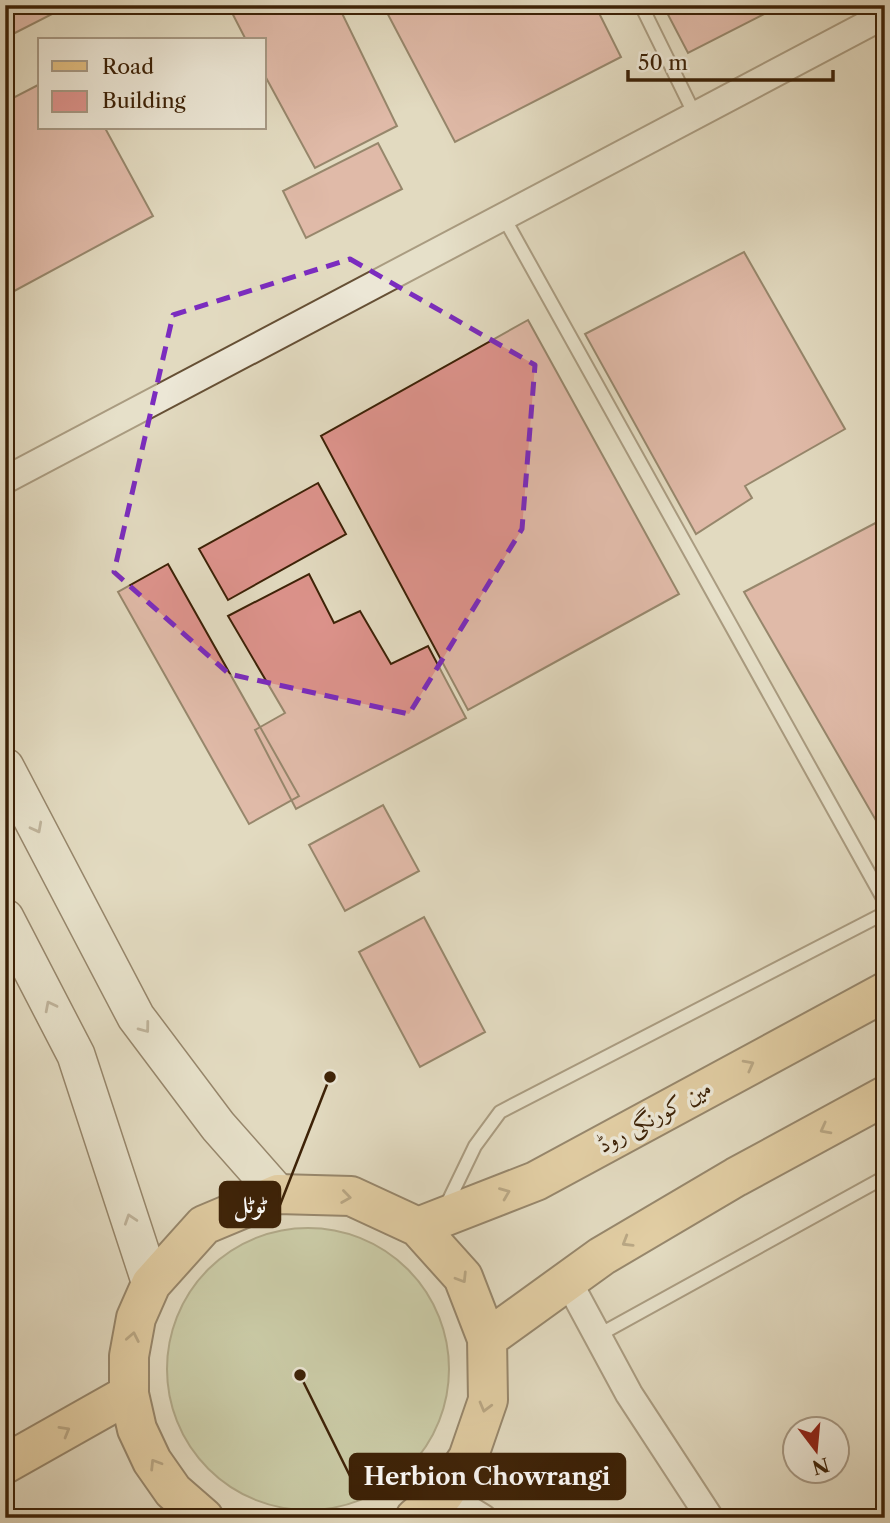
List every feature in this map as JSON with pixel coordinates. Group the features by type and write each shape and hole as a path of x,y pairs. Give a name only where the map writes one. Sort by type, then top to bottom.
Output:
{"main road":[{"path":"5,767 136,1017 218,1126 278,1194"},
{"path":"5,918 76,1055 151,1284"},
{"name":"مین کورنگی روڈ","path":"429,1223 536,1181 885,992"},
{"path":"487,1339 602,1256 736,1177 885,1097"},
{"path":"196,1517 152,1461 137,1429 129,1394 129,1356 136,1318 151,1284 205,1225 278,1194 351,1196 429,1223 463,1277 487,1339 488,1400 468,1458 429,1506"},
{"path":"5,1464 129,1394"}],"street":[{"path":"5,480 885,15"},
{"path":"568,1281 629,1394 710,1518"},
{"path":"429,1506 483,1518"}],"lane":[{"path":"640,5 695,115"},
{"path":"503,216 885,902"},
{"path":"429,1223 475,1146 500,1112 885,913"},
{"path":"597,1336 885,1177"}],"highlighted area":[{"path":"350,259 535,365 522,529 409,714 229,674 114,572 173,315"}],"green space":[{"path":"308,1228 336,1231 362,1239 386,1252 408,1269 425,1291 438,1315 446,1341 449,1369 446,1397 438,1423 425,1447 408,1469 386,1486 362,1499 336,1507 308,1510 280,1507 254,1499 230,1486 208,1469 191,1447 178,1423 170,1397 167,1369 170,1341 178,1315 191,1291 208,1269 230,1252 254,1239 280,1231"}],"building":[{"path":"5,5 68,5 68,6 5,38"},
{"path":"228,5 338,5 397,126 315,168 266,78 266,38 245,38"},
{"path":"383,5 595,5 621,57 455,142"},
{"path":"663,5 782,5 688,53"},
{"path":"38,85 38,130 106,130 153,216 5,296 5,102"},
{"path":"378,143 402,189 306,238 283,191"},
{"path":"744,252 845,429 745,486 752,498 696,534 585,334"},
{"path":"528,320 679,594 468,710 321,436"},
{"path":"318,483 346,534 228,600 199,549"},
{"path":"885,518 885,820 878,824 744,592"},
{"path":"168,564 299,796 249,824 118,592"},
{"path":"309,574 334,623 360,611 391,664 428,646 466,718 296,809 255,730 285,713 228,616"},
{"path":"383,805 419,871 345,911 309,845"},
{"path":"424,917 485,1032 420,1067 359,952"}],"place":[{"name":"ٹوٹل","path":"330,1077"},
{"name":"Herbion Chowrangi","path":"300,1375"}]}
